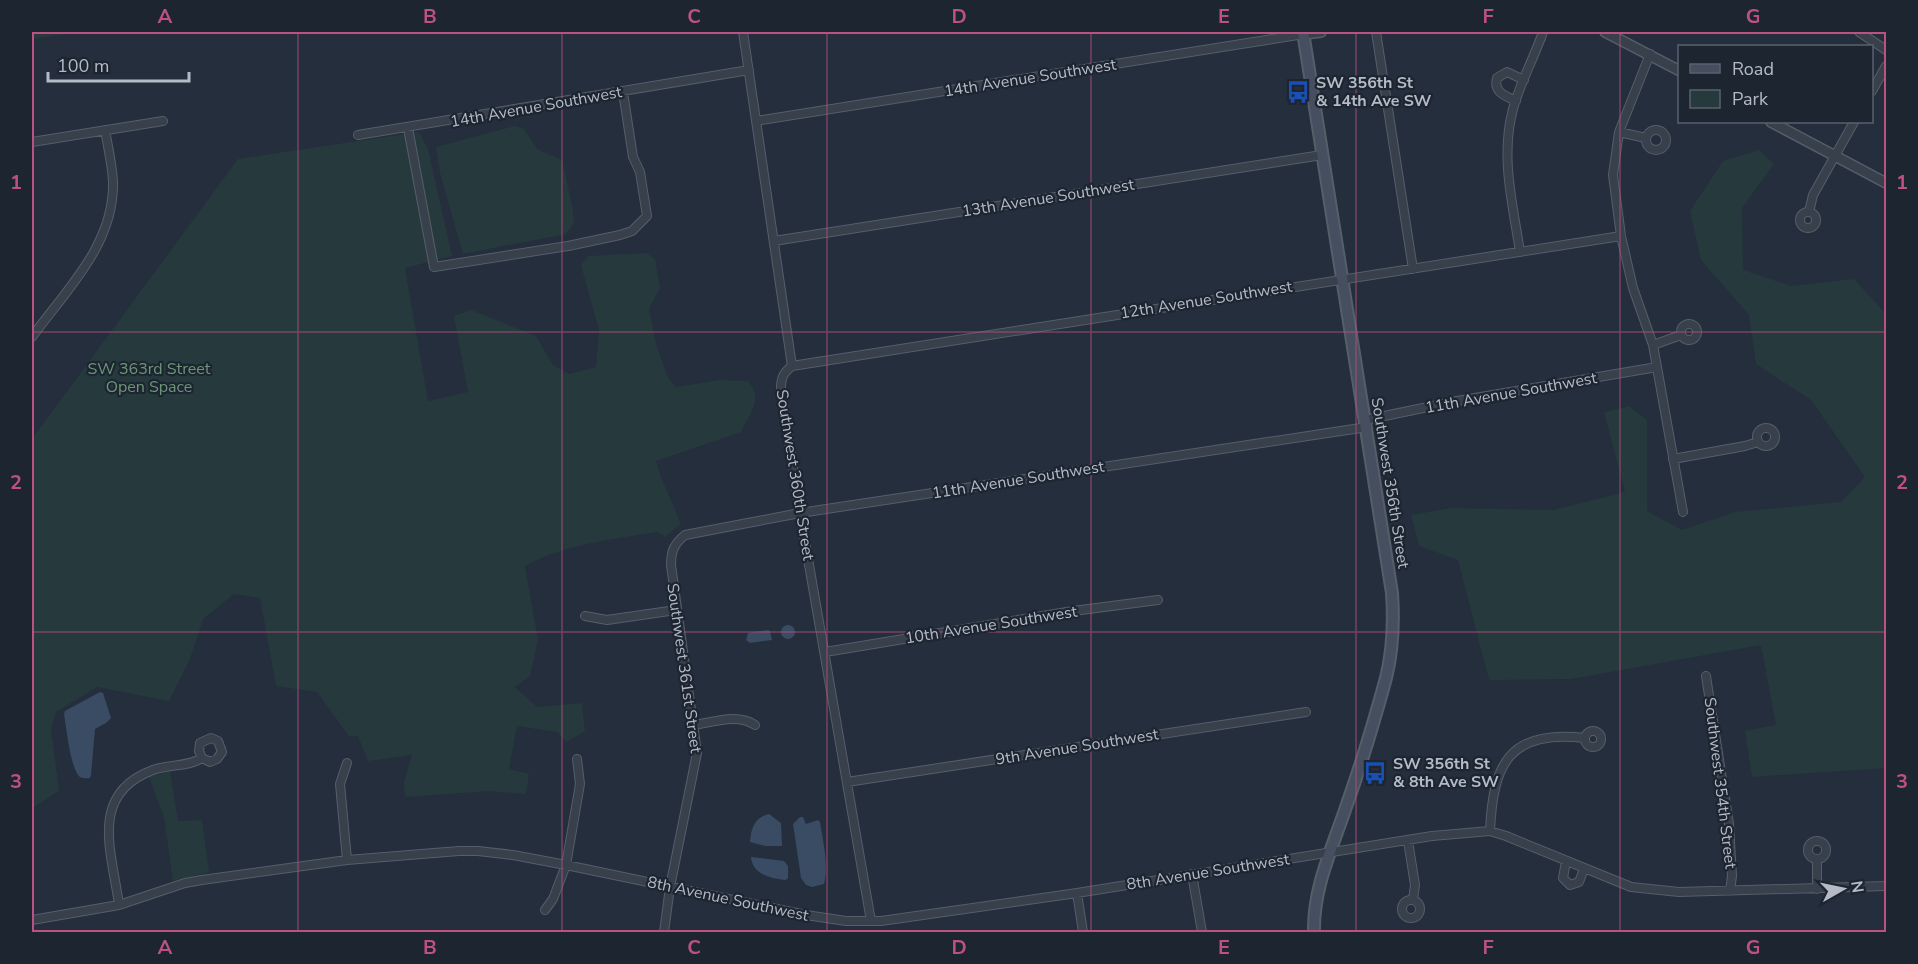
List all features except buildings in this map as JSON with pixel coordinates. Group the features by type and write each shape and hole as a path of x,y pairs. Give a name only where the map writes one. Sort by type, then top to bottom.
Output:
{"main road":[{"name":"Southwest 356th Street","path":"1303,33 1392,593 1393,641 1377,713 1346,809 1329,853 1316,903 1314,933"}],"street":[{"name":"Southwest 360th Street","path":"743,32 792,366 781,380 781,389 800,513 871,921"},
{"path":"1303,33 1321,32"},
{"path":"1376,32 1413,269"},
{"path":"1520,252 1507,159 1509,129 1516,101 1543,32"},
{"path":"1605,32 1678,70"},
{"path":"1859,32 1887,50"},
{"name":"14th Avenue Southwest","path":"756,121 1303,33"},
{"path":"1650,54 1619,132 1612,175 1632,288 1653,345 1683,512"},
{"path":"1873,89 1887,66"},
{"name":"14th Avenue Southwest","path":"358,135 749,70"},
{"path":"1516,101 1500,93 1496,82 1500,75 1508,72 1524,80"},
{"path":"408,128 434,267 568,246 632,231 647,216 640,172 633,157 623,92"},
{"path":"32,142 163,121"},
{"path":"1773,123 1887,183"},
{"path":"1809,212 1813,195 1853,123"},
{"path":"33,333 89,261 104,233 111,206 113,179 105,130"},
{"path":"1619,132 1646,138"},
{"name":"13th Avenue Southwest","path":"774,240 1322,155"},
{"name":"12th Avenue Southwest","path":"792,366 1621,236"},
{"path":"1653,345 1681,335"},
{"name":"11th Avenue Southwest","path":"675,545 685,535 694,532 800,513 1366,424 1457,401 1657,367"},
{"path":"1673,459 1758,442"},
{"name":"Southwest 361st Street","path":"664,933 669,887 697,753 671,565 671,552 675,545"},
{"name":"10th Avenue Southwest","path":"825,652 1073,611 1158,600"},
{"path":"585,616 607,620 676,610"},
{"name":"Southwest 354th Street","path":"1706,676 1729,824 1730,891"},
{"name":"9th Avenue Southwest","path":"847,782 1306,712"},
{"path":"694,725 737,718 748,720 755,725"},
{"path":"1490,831 1494,791 1502,767 1510,754 1538,740 1569,736 1585,738"},
{"path":"119,905 109,833 111,809 116,798 132,780 144,774 169,766 196,762 202,758"},
{"path":"545,910 553,899 566,865 580,784 577,759"},
{"path":"347,763 340,784 347,860"},
{"name":"8th Avenue Southwest","path":"32,920 119,905 185,883 347,860 459,851 513,855 806,915 846,921 871,921 1077,893 1460,832 1490,831 1631,887 1679,892 1887,886"},
{"path":"1408,841 1415,885 1413,900"},
{"path":"1817,859 1817,889"},
{"path":"1566,861 1563,878 1570,885 1579,882 1584,869"},
{"path":"1192,874 1202,933"},
{"path":"1077,893 1083,933"}],"green space":[{"path":"32,32 79,32 32,39"},
{"path":"515,126 524,129 537,149 562,160 574,223 566,234 463,254 440,173 436,147"},
{"name":"SW 363rd Street Open Space","path":"419,132 428,149 452,256 405,268 428,401 468,392 454,316 471,310 536,336 553,365 569,374 596,367 599,330 581,265 588,256 647,253 655,259 660,288 649,309 656,344 668,378 676,387 720,380 748,381 755,394 754,406 741,432 656,461 681,524 665,537 658,532 590,543 556,552 525,566 538,640 530,676 515,687 537,707 582,703 585,731 566,742 557,732 517,726 509,769 529,774 526,794 489,791 405,797 404,782 412,755 368,761 358,736 349,736 317,692 276,686 260,598 234,594 203,619 190,659 169,701 97,687 56,712 51,729 59,791 32,808 32,439 238,159"},
{"path":"1759,150 1774,164 1742,208 1743,270 1791,286 1854,279 1886,314 1886,768 1752,777 1745,731 1776,725 1761,645 1571,679 1489,680 1458,560 1419,546 1411,515 1452,508 1553,510 1625,492 1604,412 1629,406 1647,420 1647,511 1682,530 1735,512 1841,502 1865,477 1811,400 1756,364 1749,315 1701,260 1690,211 1723,161"},
{"path":"170,771 178,821 202,820 209,872 173,881 164,817 149,777"}],"water":[{"path":"785,625 791,625 795,632 791,639 785,639 781,635 781,629"},
{"path":"768,630 772,640 750,643 746,640 748,633"},
{"path":"100,692 103,693 111,718 95,729 91,775 90,778 83,778 74,766 64,714 65,711"},
{"path":"769,814 781,823 782,846 765,846 750,842 755,824 764,815"},
{"path":"803,817 806,824 818,820 820,822 826,861 824,884 812,887 806,885 801,878 793,824"},
{"path":"751,857 784,861 788,866 788,878 786,880 763,874 755,868"}],"place":[{"name":"SW 356th St & 14th Ave SW","path":"1298,92"},
{"name":"SW 356th St & 8th Ave SW","path":"1375,773"}]}
